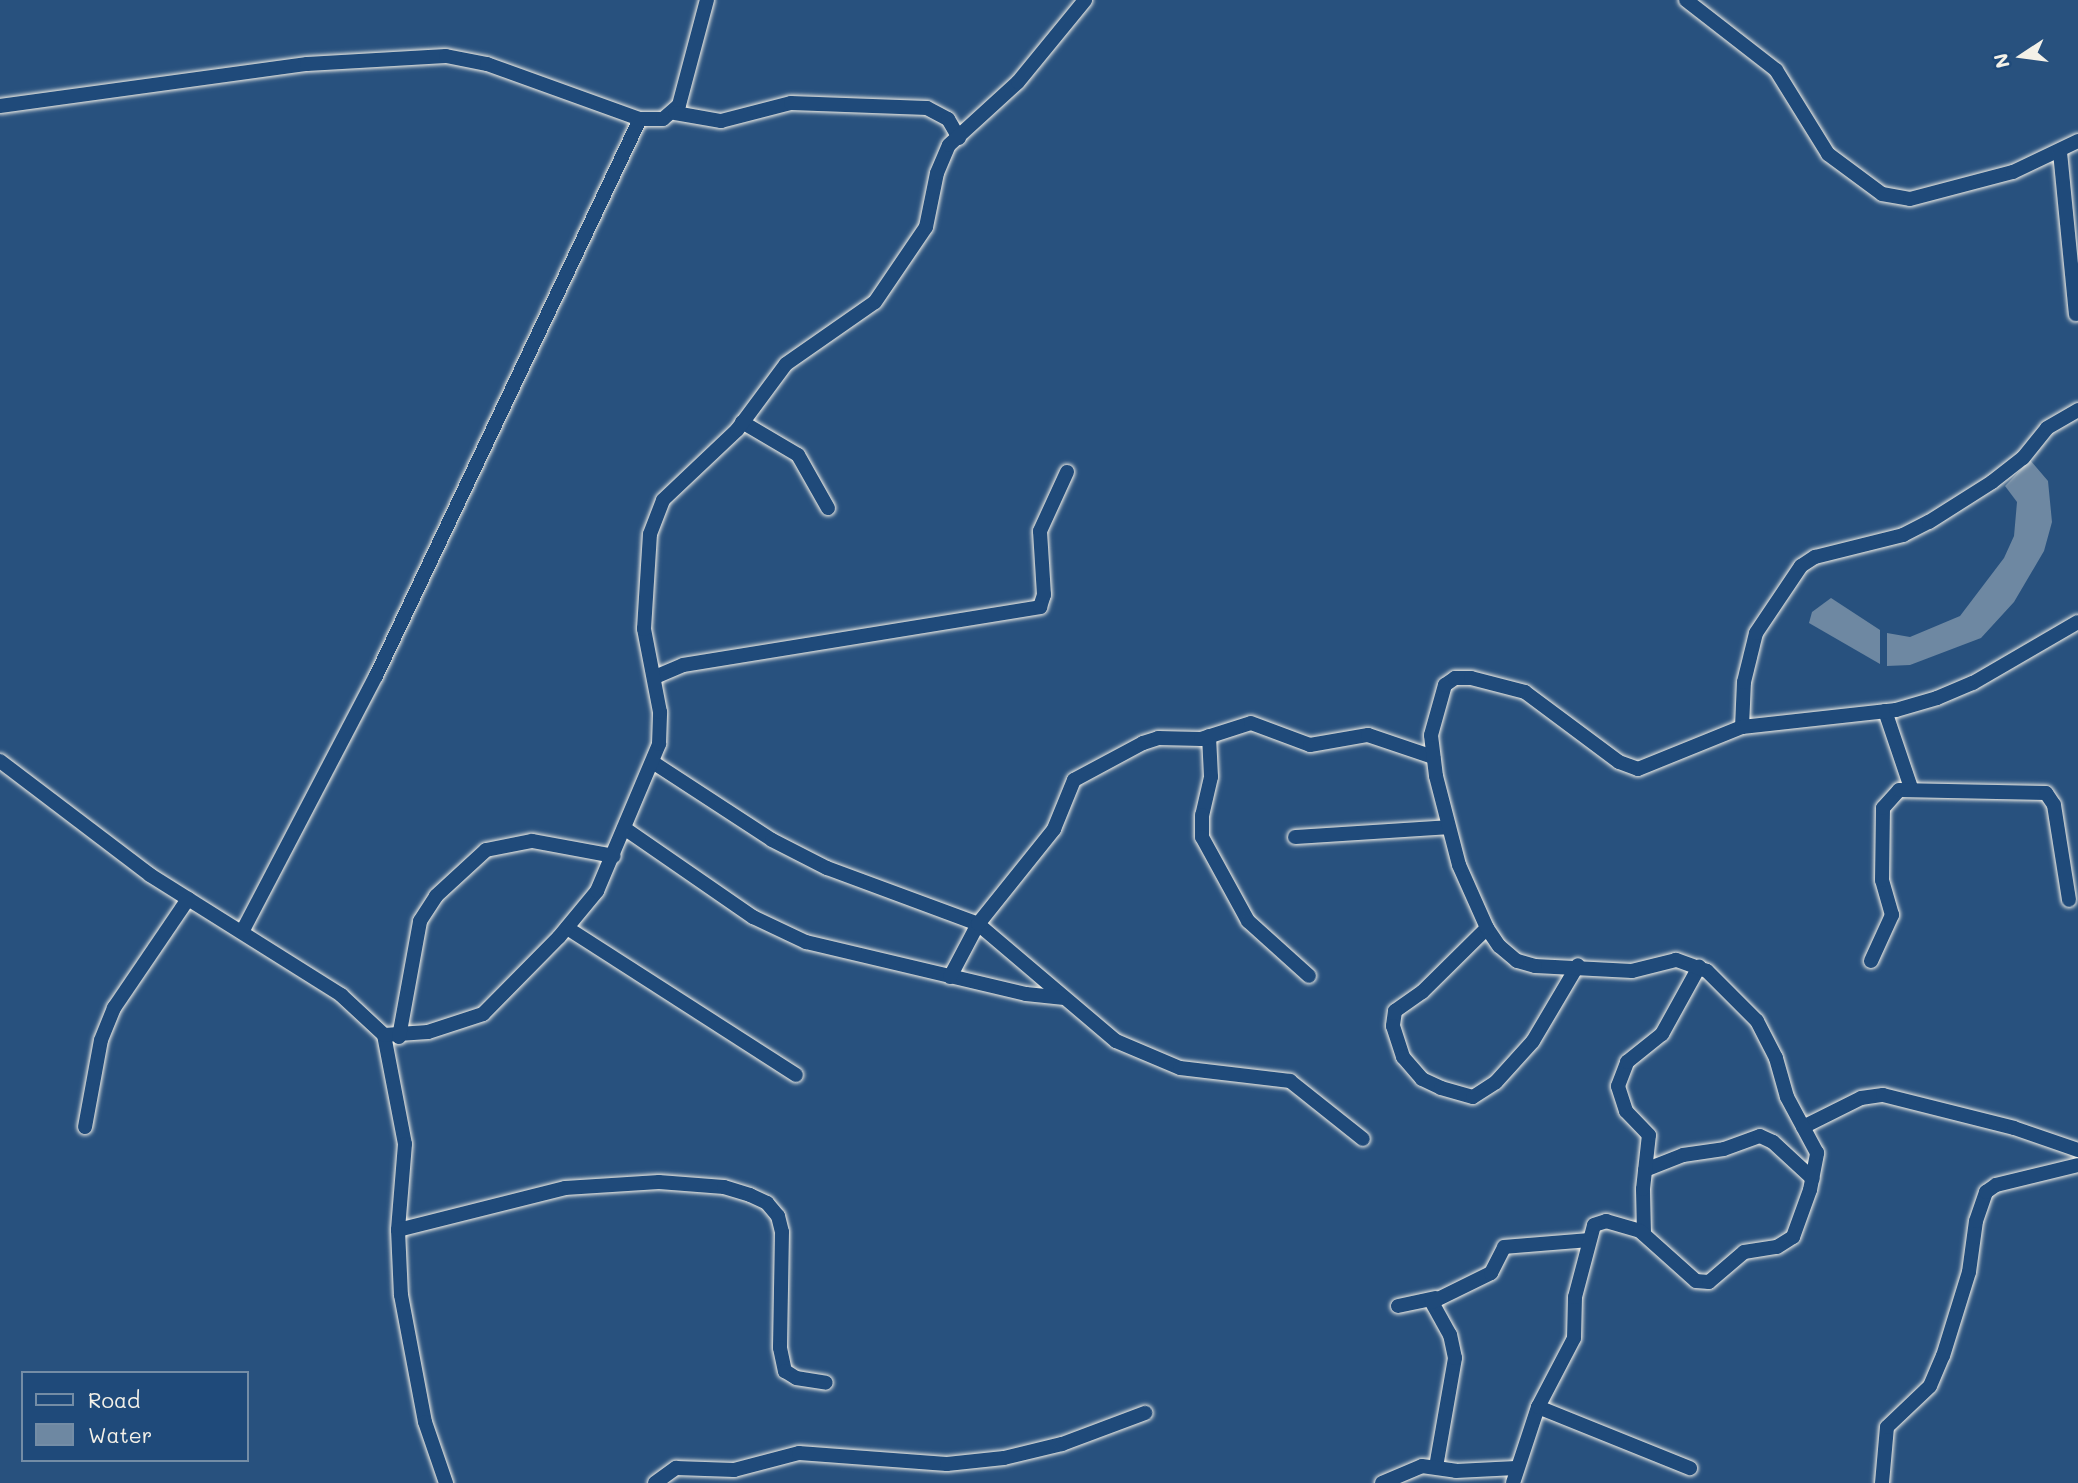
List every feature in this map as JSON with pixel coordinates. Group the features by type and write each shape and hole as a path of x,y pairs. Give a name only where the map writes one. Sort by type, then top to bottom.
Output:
{"street":[{"path":"675,113 707,0"},
{"path":"0,761 188,899 341,995 384,1035 399,1037 448,1028 483,1014 568,928 597,891 654,763 661,727 655,677 644,629 646,560 654,517 676,485 742,422 786,364 875,302 926,227 944,154 1018,82 1085,0"},
{"path":"1686,0 1776,70 1828,154 1882,194 1910,199 2013,172 2060,152 2078,141"},
{"path":"0,106 307,64 446,56 487,64 640,119 663,119 675,113 721,121 791,103 927,108 948,119 959,138"},
{"path":"242,933 376,676 640,119"},
{"path":"2060,152 2076,314"},
{"path":"1742,727 1744,682 1756,633 1801,566 1815,556 1903,535 1992,482 2023,458 2048,428 2078,410"},
{"path":"742,422 798,455 828,509"},
{"path":"655,677 692,663 1040,607 1044,595 1040,531 1068,472"},
{"path":"1513,1483 1538,1407 1574,1338 1575,1297 1594,1225 1606,1221 1644,1234 1696,1281 1709,1282 1744,1252 1777,1247 1793,1237 1813,1179 1816,1145 1803,1127 1758,1021 1721,982 1699,967 1676,960 1632,971 1578,965 1525,965 1509,957 1487,928 1448,827 1431,735 1445,685 1459,677 1525,692 1630,768 1645,768 1742,727 1917,705 1973,683 2078,622"},
{"path":"1885,710 1911,788"},
{"path":"950,977 978,925 1054,829 1074,780 1083,772 1158,738 1209,736 1262,724 1310,745 1368,735 1433,757"},
{"path":"1209,736 1211,777 1202,815 1202,838 1248,920 1309,976"},
{"path":"654,763 772,840 827,868 978,925 1004,942 1062,998 1116,1041 1160,1063 1290,1081 1363,1139"},
{"path":"1871,961 1893,907 1882,880 1883,808 1891,796 1911,788 2046,793 2054,805 2069,900"},
{"path":"1295,837 1448,827"},
{"path":"624,828 778,931 858,957 1062,998"},
{"path":"399,1037 420,921 436,896 486,850 532,841 614,856"},
{"path":"85,1127 102,1040 114,1008 188,899"},
{"path":"568,928 796,1075"},
{"path":"1487,928 1422,992 1395,1010 1394,1026 1403,1057 1422,1079 1441,1088 1472,1097 1496,1082 1533,1041 1578,965"},
{"path":"1644,1234 1645,1170 1649,1135 1626,1111 1619,1095 1621,1072 1662,1034 1699,967"},
{"path":"384,1035 405,1144 398,1230 401,1295 416,1381 446,1483"},
{"path":"1803,1127 1861,1098 1883,1095 2014,1128 2078,1150"},
{"path":"1645,1170 1683,1155 1724,1149 1760,1136 1773,1142 1813,1179"},
{"path":"1882,1483 1887,1427 1930,1386 1943,1356 1969,1272 1976,1221 1986,1192 1996,1185 2078,1165"},
{"path":"398,1230 565,1188 659,1182 724,1187 750,1195 767,1203 778,1216 782,1232 780,1348 785,1371 796,1378 826,1382"},
{"path":"1398,1306 1435,1298 1492,1273 1504,1247 1589,1240"},
{"path":"1435,1298 1434,1308 1450,1335 1455,1359 1436,1467"},
{"path":"1538,1407 1690,1468"},
{"path":"655,1483 676,1468 734,1470 799,1453 947,1464 1004,1458 1062,1444 1145,1413"},
{"path":"1382,1483 1413,1467 1516,1468"}],"water":[{"path":"2030,460 2048,481 2052,522 2044,551 2014,602 1981,638 1910,665 1887,666 1887,633 1910,637 1960,616 2004,558 2014,536 2017,502 2005,486"},
{"path":"1831,598 1880,630 1880,664 1809,623 1812,612"}]}
